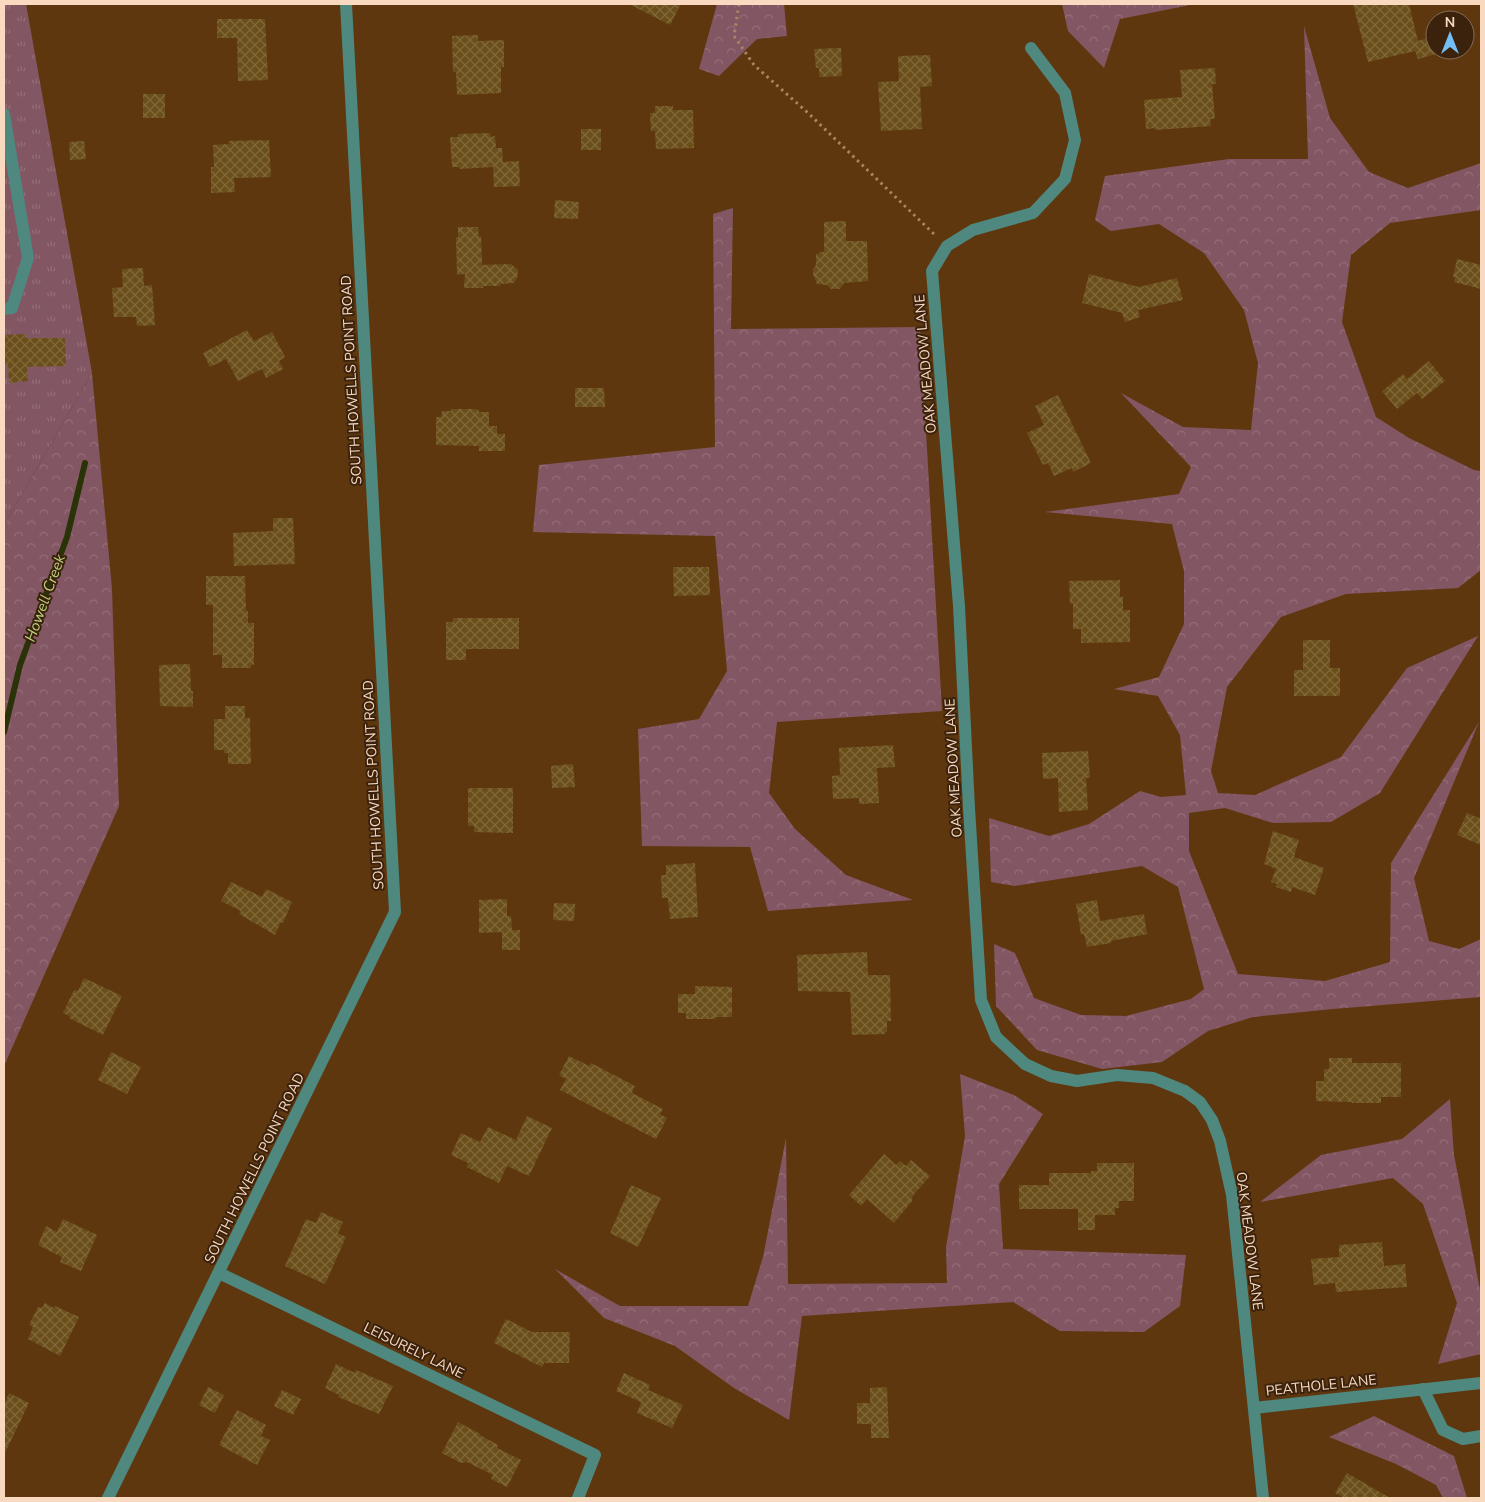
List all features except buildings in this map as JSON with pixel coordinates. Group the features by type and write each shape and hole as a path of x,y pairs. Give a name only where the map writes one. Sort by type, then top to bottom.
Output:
{"street":[{"name":"SOUTH HOWELLS POINT ROAD","path":"108,1498 395,912 346,4"},
{"name":"OAK MEADOW LANE","path":"1031,48 1065,93 1075,140 1065,179 1033,213 973,230 947,246 932,271 960,606 969,808 981,1000 996,1036 1025,1064 1051,1076 1077,1081 1117,1075 1153,1078 1185,1091 1200,1102 1212,1120 1220,1141 1232,1195 1254,1408"},
{"path":"4,114 28,258 12,308 4,309"},
{"name":"LEISURELY LANE","path":"219,1273 596,1455 578,1498"},
{"name":"PEATHOLE LANE","path":"1263,1498 1254,1408 1481,1383"},
{"path":"1423,1389 1443,1430 1463,1439 1481,1436"}],"path":[{"path":"739,4 734,36 754,65 807,112 947,246"}],"green space":[{"path":"4,4 26,4 92,373 4,525"},
{"path":"717,4 784,4 787,36 757,39 719,76 699,69"},
{"path":"1062,4 1195,4 1120,19 1104,68 1068,31"},
{"path":"1304,26 1330,118 1369,172 1408,188 1481,163 1481,210 1390,223 1351,255 1342,322 1376,417 1409,438 1474,470 1481,471 1481,570 1458,588 1346,594 1281,617 1227,687 1211,771 1218,793 1255,795 1341,757 1407,668 1478,636 1380,793 1331,822 1273,823 1225,808 1189,813 1189,851 1238,974 1325,981 1390,962 1391,863 1479,722 1414,878 1429,941 1459,949 1481,939 1481,997 1253,1017 1208,1031 1162,1062 1102,1069 1037,1050 996,1006 994,944 1015,953 1034,998 1081,1015 1126,1016 1191,999 1204,989 1178,887 1142,866 1015,886 991,882 989,818 1049,836 1089,824 1140,791 1161,797 1186,795 1180,735 1158,696 1114,689 1159,677 1184,624 1184,571 1172,524 1045,512 1179,494 1191,467 1121,393 1183,427 1251,430 1258,363 1244,310 1204,253 1159,224 1111,231 1095,220 1105,176 1229,159 1308,159"},
{"path":"733,208 731,329 920,327 942,711 777,722 769,793 795,829 846,875 913,900 768,911 750,847 642,846 638,729 699,719 727,671 715,536 533,532 539,465 715,447 713,214"},
{"path":"92,373 112,589 119,806 4,1066 4,525"},
{"path":"960,1074 1014,1095 1043,1114 999,1184 1003,1249 1186,1255 1180,1306 1144,1332 1060,1331 1013,1302 802,1316 789,1420 734,1388 675,1346 604,1318 555,1269 620,1306 748,1306 763,1257 786,1138 788,1284 947,1283 946,1247 965,1136"},
{"path":"1450,1099 1454,1155 1481,1295 1481,1354 1438,1364 1457,1303 1423,1204 1393,1178 1260,1202 1321,1155 1402,1139"},
{"path":"1374,1416 1454,1456 1467,1498 1443,1498 1436,1485 1396,1464 1329,1437"}],"waterway":[{"name":"Howell Creek","path":"4,732 20,665 67,537 85,463"}]}
